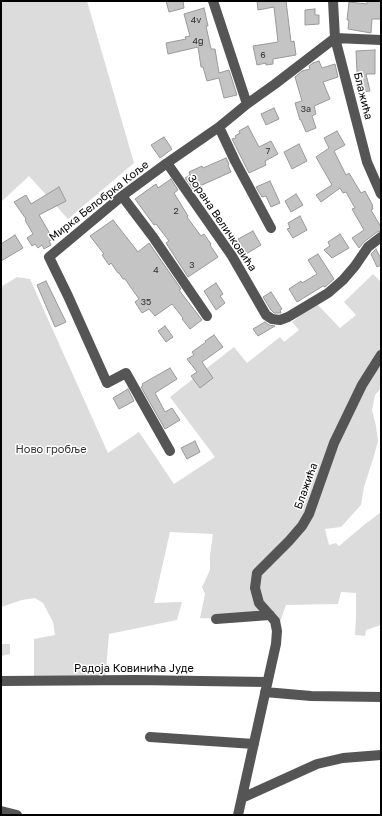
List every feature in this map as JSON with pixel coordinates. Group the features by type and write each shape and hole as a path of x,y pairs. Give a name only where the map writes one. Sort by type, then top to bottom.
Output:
{"street":[{"path":"213,1 247,104"},
{"name":"Блажића","path":"333,1 335,38 367,162 381,194"},
{"path":"335,38 381,40"},
{"name":"Мирка Белобрка Коље","path":"170,451 126,373 107,383 49,257 122,196 219,127 247,104 335,38"},
{"path":"219,127 235,161 271,228"},
{"name":"Зорана Величковића","path":"167,163 232,256 266,315 272,319 280,320 288,317 328,293 343,280 368,247 381,237"},
{"path":"122,196 153,237 207,316"},
{"name":"Блажића","path":"238,815 276,644 277,631 275,621 260,603 255,588 257,573 289,541 302,526 309,514 334,443 362,385 381,355"},
{"path":"216,619 270,615"},
{"name":"Радоја Ковинића Јуде","path":"1,681 136,680 268,682"},
{"path":"265,692 311,696 381,697"},
{"path":"150,738 254,744"},
{"path":"242,798 317,764 343,758 381,754"},
{"path":"1,812 17,815"}],"green space":[{"path":"1,1 87,1 134,163 68,219 29,176 1,202"},
{"name":"Ново гробље","path":"373,274 381,282 381,388 375,395 372,410 378,441 364,487 361,505 341,527 325,529 329,545 336,543 339,546 381,512 381,625 366,630 365,636 355,635 356,593 341,592 338,604 286,605 277,631 270,615 216,619 200,618 205,594 202,587 210,570 210,555 213,534 170,532 154,603 182,602 177,620 109,634 105,681 34,681 34,639 55,635 53,622 43,603 35,598 22,600 1,607 1,287 17,277 30,279 108,453 139,432 174,484 215,457 170,397 234,347 247,363 280,337 284,342 299,330 292,322 316,303 340,328 356,315 344,302"},
{"path":"1,644 10,644 10,654 1,656"}],"building":[{"path":"166,1 183,1 184,8 169,12"},
{"path":"257,1 286,1 291,42 294,41 296,55 273,59 273,64 266,65 266,63 257,65 253,46 278,42 274,7 258,10"},
{"path":"367,1 381,1 381,19 372,19 371,33 348,29 349,20 347,20 349,2 367,4"},
{"path":"204,8 211,49 215,49 219,73 229,70 237,95 224,98 219,78 207,81 203,67 201,67 198,47 168,54 166,43 186,39 185,37 190,36 184,14"},
{"path":"315,9 315,15 319,15 319,24 305,25 305,10"},
{"path":"375,50 375,74 366,74 370,91 361,92 357,72 356,51"},
{"path":"319,61 322,68 335,64 338,77 323,82 330,99 314,106 316,114 312,116 316,128 306,132 300,120 295,103 302,101 295,77 302,71 310,69 309,66 313,63"},
{"path":"274,108 279,119 266,125 261,114"},
{"path":"248,126 259,147 271,141 278,154 265,161 266,165 249,173 232,139 236,138 235,136 240,133 239,131"},
{"path":"337,131 345,145 334,151 346,175 349,173 361,193 365,191 373,206 373,209 371,210 381,227 381,231 377,232 364,242 359,248 352,238 364,230 352,209 355,208 346,192 343,193 340,188 321,202 316,195 332,185 316,157 329,148 324,138"},
{"path":"164,137 172,149 160,158 151,145"},
{"path":"299,144 307,161 292,169 284,152"},
{"path":"226,158 231,172 193,189 185,178 190,175 189,172 202,166 203,168"},
{"path":"171,179 178,190 174,193 188,216 187,217 201,236 204,234 218,257 188,277 166,243 169,241 156,224 154,225 135,199 156,184 158,188"},
{"path":"270,181 280,203 271,207 266,196 262,197 256,187"},
{"path":"59,187 66,201 39,215 53,239 49,241 51,245 44,249 42,245 38,248 35,244 32,246 27,238 33,234 25,220 26,219 14,202 26,195 31,204"},
{"path":"296,194 303,205 291,212 285,201"},
{"path":"300,216 307,230 293,238 287,229 290,228 288,223"},
{"path":"113,220 138,252 149,243 181,289 179,290 202,320 190,329 172,304 155,316 149,309 142,313 135,302 139,299 125,279 123,279 111,263 109,265 102,255 104,254 90,236"},
{"path":"253,231 261,245 246,254 238,239"},
{"path":"340,234 349,248 332,258 324,250 330,246 328,242"},
{"path":"15,235 23,248 1,261 1,244"},
{"path":"376,249 381,259 381,265 377,267 371,254"},
{"path":"318,254 334,279 325,287 323,286 297,302 289,289 301,281 302,283 317,274 308,260"},
{"path":"46,281 66,322 55,327 37,285"},
{"path":"216,283 223,294 220,296 225,303 216,310 204,291"},
{"path":"271,292 282,309 280,310 281,313 274,313 263,297"},
{"path":"265,322 269,325 275,326 258,336 253,329"},
{"path":"165,326 173,337 166,342 158,331"},
{"path":"214,335 223,347 202,362 213,378 200,388 191,376 197,372 187,359 194,355 192,352"},
{"path":"170,368 177,379 155,393 165,412 172,408 180,420 165,429 141,387 143,386 142,384"},
{"path":"128,389 134,401 119,409 113,398"},
{"path":"195,441 200,452 187,459 181,448"}]}
